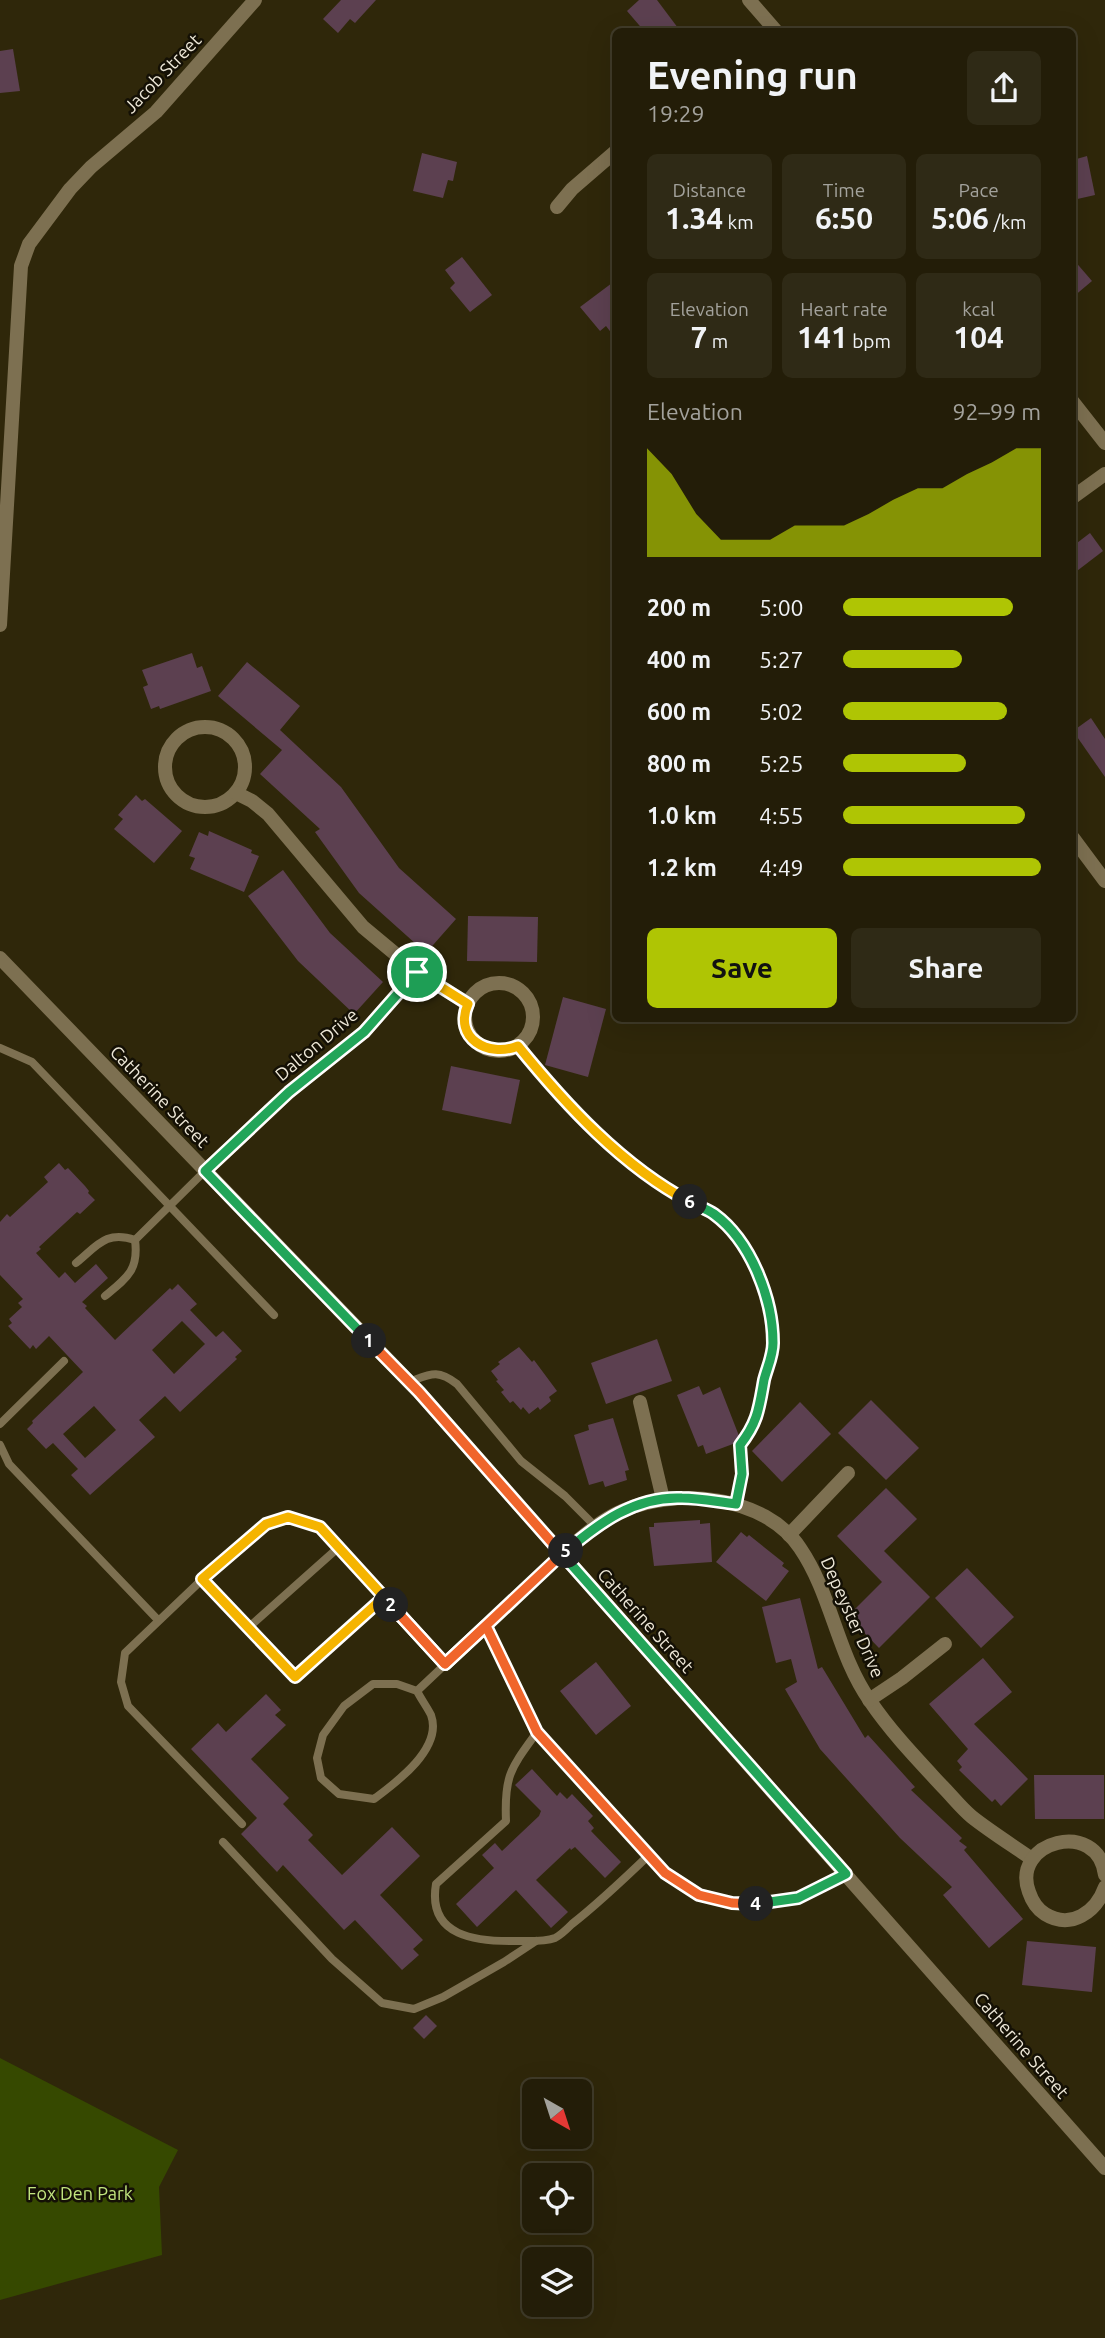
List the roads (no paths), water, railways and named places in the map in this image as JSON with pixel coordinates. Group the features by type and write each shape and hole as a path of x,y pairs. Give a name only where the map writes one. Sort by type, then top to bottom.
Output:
{"street":[{"name":"Jacob Street","path":"0,625 21,267 29,244 91,167 156,112 255,0"},
{"path":"749,0 768,28"},
{"path":"556,207 572,189 612,154"},
{"path":"1076,406 1105,443"},
{"path":"1076,495 1105,474"},
{"path":"201,727 217,729 231,736 241,748 245,763 244,779 236,793 224,803 209,808 193,806 180,799 169,787 165,772 166,756 174,742 186,732 201,727"},
{"path":"236,793 268,814 363,927 417,972 468,1004"},
{"path":"1076,842 1105,881"},
{"name":"Catherine Street","path":"0,958 409,1382 1105,2168"},
{"name":"Dalton Drive","path":"205,1171 289,1092 364,1032 417,972"},
{"path":"494,982 507,983 520,989 529,998 534,1011 533,1025 528,1037 518,1046 505,1051 492,1051 479,1045 470,1035 465,1023 468,1004 481,988 494,982"},
{"path":"640,1402 663,1499"},
{"path":"789,1535 848,1473"},
{"name":"Depeyster Drive","path":"562,1554 595,1526 620,1512 639,1504 663,1499 681,1498 736,1504 769,1516 799,1546 822,1588 847,1660 869,1700 909,1751 970,1815 1032,1859"},
{"path":"869,1700 902,1678 944,1644"},
{"path":"1105,1875 1099,1857 1087,1846 1073,1841 1057,1841 1043,1848 1032,1859 1027,1874 1027,1889 1034,1903 1045,1914 1060,1919 1075,1919 1095,1907 1105,1887"}],"lane":[{"path":"0,1048 32,1062 274,1315"},
{"path":"135,1240 205,1171"},
{"path":"76,1263 109,1236 123,1236 135,1240"},
{"path":"105,1296 125,1280 134,1266 137,1255 135,1240"},
{"path":"0,1424 64,1361"},
{"path":"409,1382 432,1374 444,1374 457,1384 521,1461 565,1496 595,1526"},
{"path":"0,1445 9,1464 158,1620"},
{"path":"242,1824 128,1706 121,1682 125,1653 202,1579 266,1524 288,1517 320,1527 445,1664"},
{"path":"248,1628 339,1547"},
{"path":"417,1691 562,1554"},
{"path":"202,1579 295,1677 384,1597"},
{"path":"486,1626 537,1732 665,1873 699,1895 732,1903 765,1904 798,1898 846,1874"},
{"path":"373,1684 397,1684 417,1691 432,1718 431,1737 421,1757 399,1781 374,1799 338,1794 321,1778 317,1758 323,1735 344,1706 373,1684"},
{"path":"537,1732 514,1764 509,1777 505,1790 506,1821 436,1884 433,1899 442,1922 457,1934 493,1942 555,1938 593,1908 649,1855"},
{"path":"223,1842 332,1959 382,2003 414,2009 505,1962 536,1941"}],"park label":[{"name":"Fox Den Park","path":"80,2193"}]}
